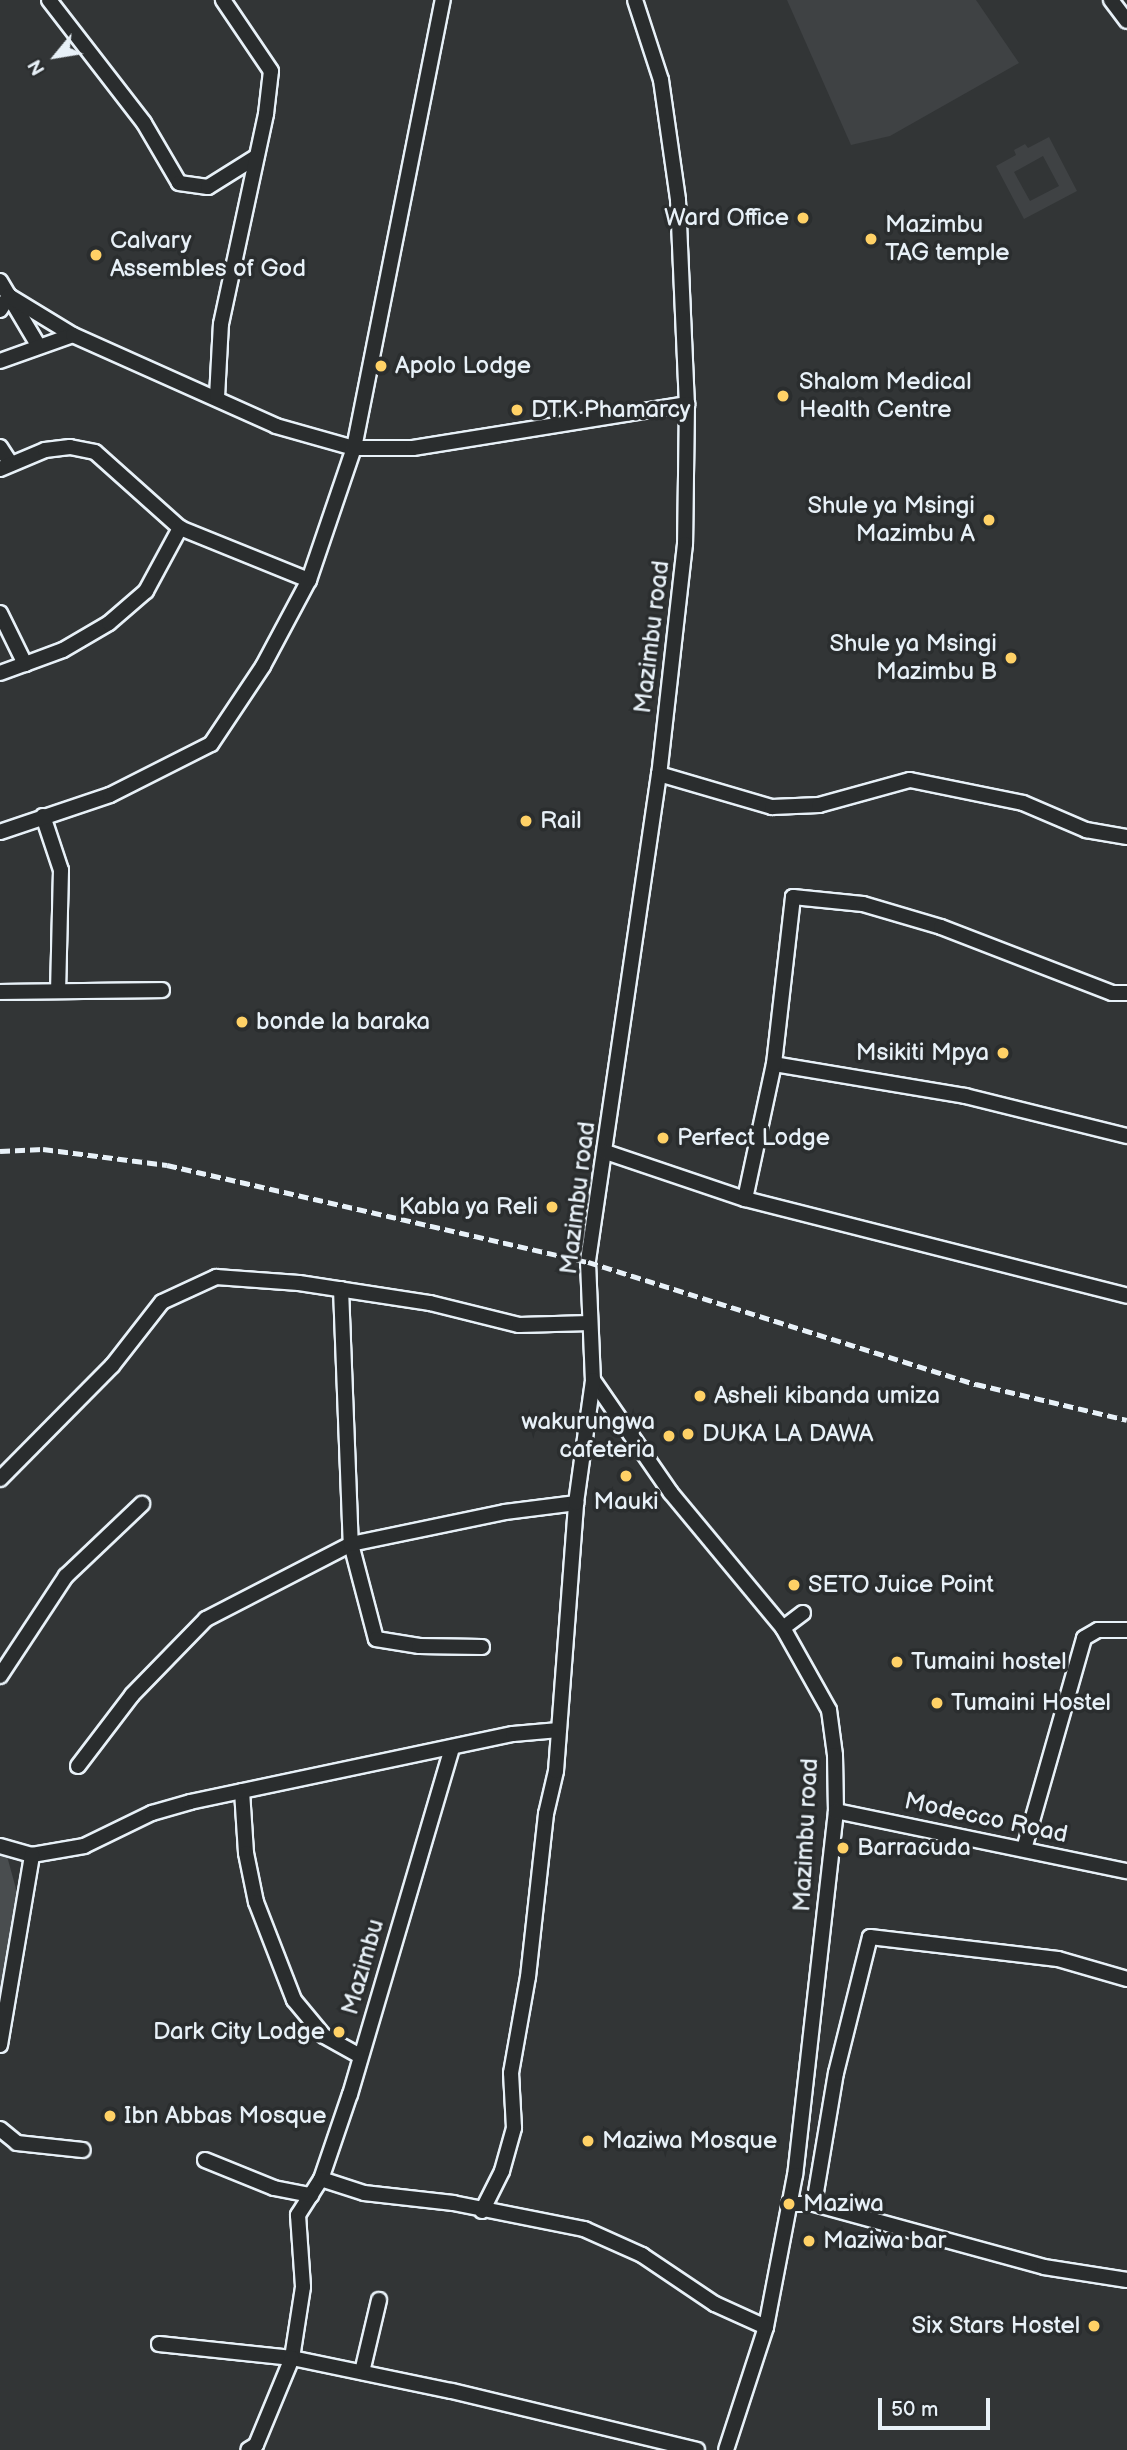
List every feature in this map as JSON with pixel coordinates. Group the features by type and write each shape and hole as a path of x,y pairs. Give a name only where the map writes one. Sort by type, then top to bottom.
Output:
{"street":[{"path":"49,0 144,123 179,183 208,187 256,157"},
{"path":"217,397 221,324 271,71 223,0"},
{"path":"0,832 110,795 211,744 263,666 309,580 354,448 443,0"},
{"name":"Mazimbu road","path":"635,0 661,80 676,176 687,404 685,544 659,774 588,1262 593,1380 671,1493 783,1628 830,1710 836,1811 789,2204 766,2327 726,2450"},
{"path":"1111,0 1127,21"},
{"path":"0,281 38,345"},
{"path":"9,296 73,335 217,397 276,426 354,448 413,447 687,404"},
{"path":"0,310 9,296"},
{"path":"0,361 38,345 73,335"},
{"path":"0,447 6,466 45,450 70,447 94,453 180,528 309,580"},
{"path":"0,673 75,643 146,591 180,528"},
{"path":"0,613 25,664"},
{"path":"659,774 772,807 819,805 910,780 1023,803 1086,830 1127,837"},
{"path":"43,816 61,870 58,990"},
{"path":"746,1199 774,1064 793,897 863,904 941,927 1112,993 1127,993"},
{"path":"0,992 162,990"},
{"path":"774,1064 965,1096 1127,1136"},
{"path":"606,1152 746,1199 1127,1296"},
{"path":"0,1479 111,1366 172,1294 216,1277 341,1289 430,1303 519,1325 590,1323"},
{"path":"341,1289 351,1544 376,1639 419,1646 482,1647"},
{"path":"482,2211 502,2171 514,2128 511,2073 528,1978 559,1730 576,1503 593,1380"},
{"path":"78,1766 132,1695 206,1619 351,1544 505,1512 576,1503"},
{"path":"0,1676 66,1576 142,1504"},
{"path":"783,1628 803,1613"},
{"path":"1024,1849 1084,1638 1098,1630 1127,1630"},
{"path":"0,1846 32,1855 84,1846 152,1813 242,1791 513,1734 559,1730"},
{"name":"Mazimbu","path":"292,2358 303,2287 298,2215 321,2179 358,2055 379,2005 411,1879 452,1748"},
{"path":"242,1791 246,1853 256,1902 295,2000 324,2036 358,2055"},
{"name":"Modecco Road","path":"836,1811 1127,1871"},
{"path":"0,2045 32,1855"},
{"path":"814,2204 836,2073 870,1937 1058,1959 1127,1979"},
{"path":"0,2129 17,2143 83,2150"},
{"path":"205,2160 274,2188 311,2195"},
{"path":"321,2179 365,2193 453,2203 482,2211 584,2228 642,2255 715,2304 766,2327"},
{"path":"789,2204 814,2204 1044,2267 1127,2280"},
{"path":"362,2372 379,2300"},
{"path":"159,2344 292,2358 697,2450"},
{"path":"248,2450 256,2445 292,2358"}],"shaded area":[{"path":"787,0 976,0 1019,63 890,136 851,145"},
{"path":"1049,137 1077,191 1024,219 996,166 1016,155 1014,150 1025,144 1028,148","holes":["1043,156 1059,186 1030,201 1014,172"]},
{"path":"0,1855 7,1856 24,1918 5,1999 0,1998"}],"railway":[{"path":"0,1151 43,1149 167,1165 588,1262 976,1384 1127,1420"}],"place":[{"name":"Ward Office","path":"803,218"},
{"name":"Mazimbu TAG temple","path":"871,239"},
{"name":"Calvary Assembles of God","path":"96,255"},
{"name":"Apolo Lodge","path":"381,366"},
{"name":"Shalom Medical Health Centre","path":"783,396"},
{"name":"DTK Phamarcy","path":"517,410"},
{"name":"Shule ya Msingi Mazimbu A","path":"989,520"},
{"name":"Shule ya Msingi Mazimbu B","path":"1011,658"},
{"name":"Rail","path":"526,821"},
{"name":"bonde la baraka","path":"242,1022"},
{"name":"Msikiti Mpya","path":"1003,1053"},
{"name":"Perfect Lodge","path":"663,1138"},
{"name":"Kabla ya Reli","path":"552,1207"},
{"name":"Asheli kibanda umiza","path":"700,1396"},
{"name":"DUKA LA DAWA","path":"688,1434"},
{"name":"wakurungwa cafeteria","path":"669,1436"},
{"name":"Mauki","path":"626,1476"},
{"name":"SETO Juice Point","path":"794,1585"},
{"name":"Tumaini hostel","path":"897,1662"},
{"name":"Tumaini Hostel","path":"937,1703"},
{"name":"Barracuda","path":"843,1848"},
{"name":"Dark City Lodge","path":"339,2032"},
{"name":"Ibn Abbas Mosque","path":"110,2116"},
{"name":"Maziwa Mosque","path":"588,2141"},
{"name":"Maziwa","path":"789,2204"},
{"name":"Maziwa bar","path":"809,2241"},
{"name":"Six Stars Hostel","path":"1094,2326"}]}
